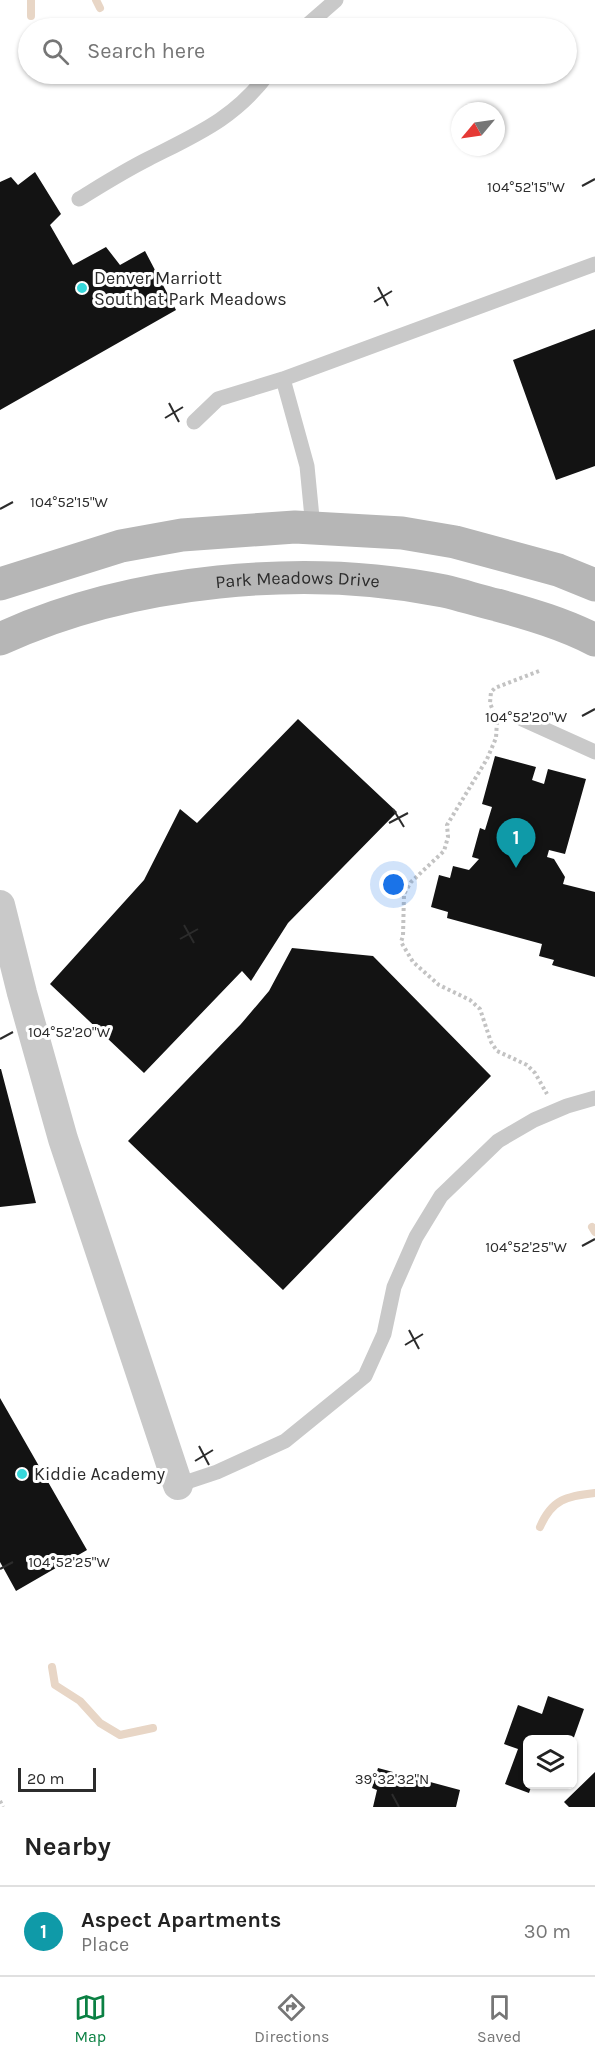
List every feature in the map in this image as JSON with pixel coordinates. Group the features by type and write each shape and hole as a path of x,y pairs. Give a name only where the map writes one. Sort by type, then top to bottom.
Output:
{"main road":[{"path":"0,584 131,544 182,535 295,527 402,533 455,542 558,570 595,585"},
{"name":"Park Meadows Drive","path":"0,639 73,612 133,595 189,585 296,577 396,583 446,591 541,618 595,640"}],"street":[{"path":"0,905 63,1139 178,1485"}],"lane":[{"path":"315,18 336,0"},
{"path":"79,199 120,174 197,135 247,100 260,84"},
{"path":"194,422 218,399 283,379 595,264"},
{"path":"283,379 307,466 313,528"},
{"path":"522,718 595,752"},
{"path":"178,1485 217,1472 285,1441 365,1376 384,1334 394,1287 416,1237 441,1196 498,1141 534,1120 595,1098"}],"path":[{"path":"539,672 495,687 491,692 490,703 497,722 496,738 487,759 447,825 448,837 444,850 411,882 404,894 401,942 413,962 439,985 470,1000 480,1009 491,1042 497,1051 527,1065 535,1073 556,1111"},
{"path":"0,1801 3,1807"}],"building":[{"name":"Denver Marriott South at Park Meadows","path":"35,172 61,214 50,225 73,265 106,247 120,265 145,251 176,310 0,410 0,182 11,177 18,185"},
{"path":"595,329 595,466 556,480 513,360"},
{"path":"298,719 397,812 288,923 251,981 242,971 144,1073 50,984 144,880 180,809 197,823"},
{"path":"495,756 536,767 532,780 544,784 548,769 586,779 565,854 549,850 547,857 554,859 565,877 563,884 595,892 595,977 552,965 554,960 539,956 542,944 447,918 448,912 431,907 439,875 450,878 453,866 469,870 479,859 472,857 480,828 485,830 492,807 482,804"},
{"path":"292,948 373,956 491,1076 283,1290 128,1141 241,1024 269,991"},
{"path":"1,1069 36,1203 0,1207"},
{"name":"Kiddie Academy","path":"0,1398 87,1550 16,1591 0,1562"},
{"path":"548,1696 584,1709 575,1735 523,1735 523,1789 530,1789 529,1793 505,1784 518,1749 504,1744 518,1705 542,1714"},
{"path":"378,1768 460,1790 456,1807 373,1807 377,1790 372,1788"},
{"path":"595,1772 595,1807 569,1807 564,1802"}],"waterway":[{"path":"31,0 31,16"},
{"path":"96,0 100,8"},
{"path":"592,1227 595,1232"},
{"path":"540,1527 555,1505 568,1498 595,1493"},
{"path":"52,1667 55,1685 80,1701 100,1723 120,1735 153,1728"}],"place":[{"name":"Denver Marriott South at Park Meadows","path":"82,288"},
{"name":"Aspect Apartments","path":"516,868"},
{"name":"Kiddie Academy","path":"22,1474"}]}
